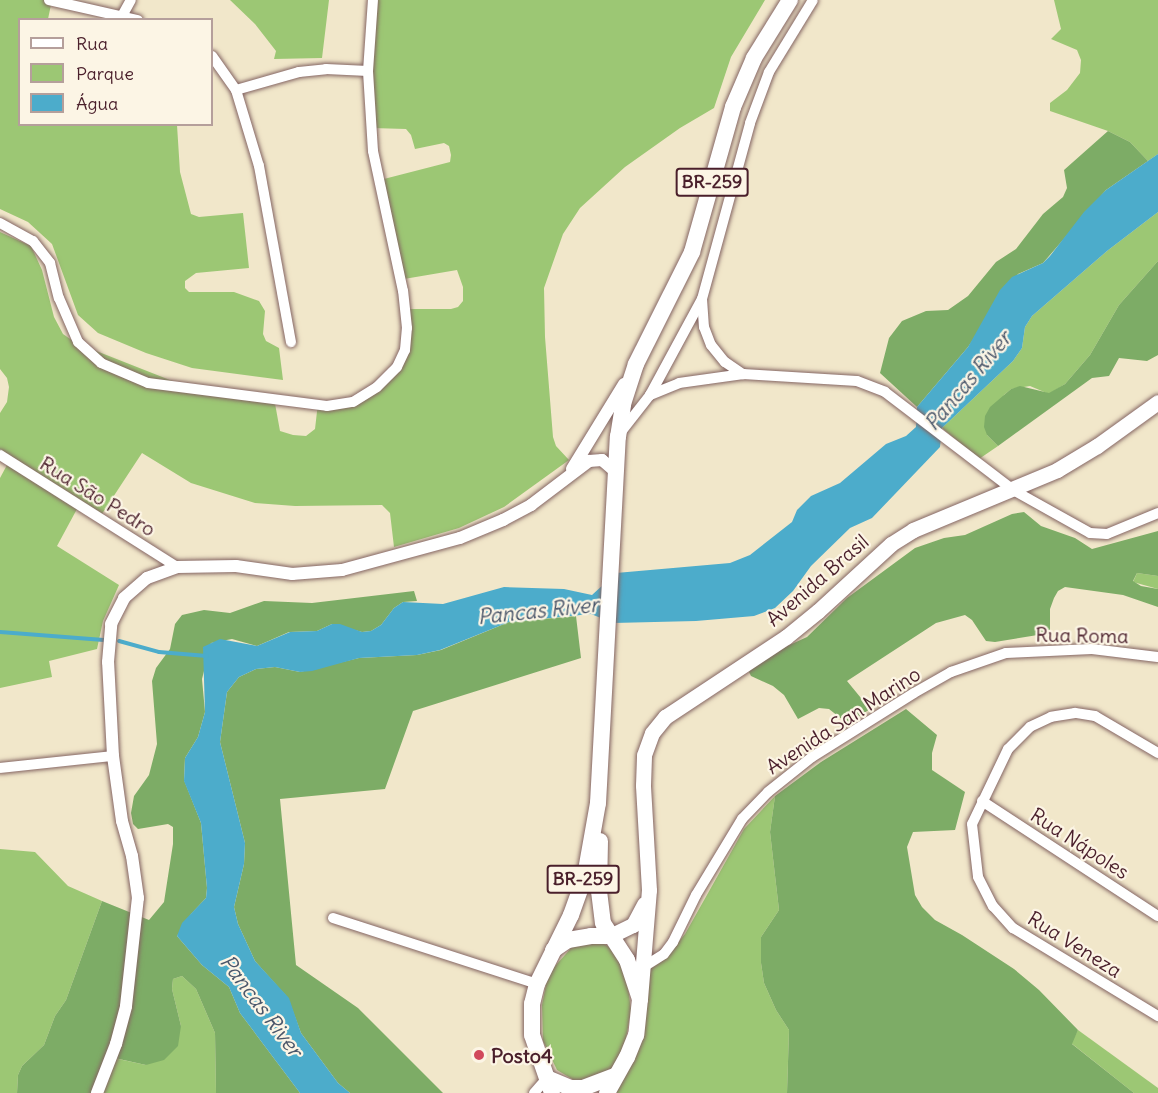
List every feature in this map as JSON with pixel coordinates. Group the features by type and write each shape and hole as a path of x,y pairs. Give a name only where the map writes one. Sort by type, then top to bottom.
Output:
{"highway":[{"name":"BR-259","path":"607,1093 636,1035 640,999 627,960 603,923 599,891 598,803 618,437 623,404 636,364 692,252 733,107 754,58 790,0"},
{"name":"BR-259","path":"550,1085 532,1035 532,1004 537,984 571,915 585,876 598,803"},
{"path":"552,950 568,940 591,936 610,936"},
{"path":"550,1085 583,1088 617,1075"}],"main road":[{"name":"Avenida Brasil","path":"640,999 645,966 649,890 643,785 644,755 652,733 664,717 786,637 891,544 940,516 1012,490 1057,470 1096,446 1158,402"},
{"name":"Avenida Brasil","path":"610,936 633,925 640,917 649,890"}],"street":[{"path":"50,0 130,18"},
{"path":"122,16 131,0"},
{"path":"0,223 33,241 50,263 59,298 78,342 101,363 148,382 327,406 353,402 377,387 397,367 405,350 407,328 403,291 373,151 368,71 373,0"},
{"path":"618,437 650,395 702,299 750,123 769,72 813,0"},
{"path":"213,57 236,90 259,166 291,342"},
{"path":"236,90 299,72 326,69 368,71"},
{"path":"702,299 704,327 711,345 725,362 743,374"},
{"path":"566,477 597,431 636,364"},
{"path":"650,395 680,383 743,374 857,381 885,392 1012,490 1090,533 1107,534 1158,513"},
{"name":"Rua São Pedro","path":"0,455 177,567"},
{"path":"97,1093 116,1044 126,1006 138,898 132,856 122,822 113,756 108,662 111,624 124,598 147,578 177,567 236,566 292,574 342,570 460,538 503,520 531,505 566,477 595,459 602,460 616,472"},
{"name":"Rua Roma","path":"1006,652 1092,649 1158,657"},
{"name":"Avenida San Marino","path":"645,966 664,954 673,942 696,895 742,819 768,792 812,757 914,693 951,672 1006,652"},
{"name":"Rua Veneza","path":"1158,753 1095,716 1075,713 1051,717 1030,727 1008,749 972,824 973,853 978,877 993,906 1013,928 1158,1016"},
{"path":"0,768 113,756"},
{"name":"Rua Nápoles","path":"982,801 1158,916"},
{"path":"333,918 537,984"},
{"path":"534,1093 550,1085"}],"green space":[{"path":"0,0 52,0 48,18 18,18 18,126 177,126 180,172 191,214 199,217 243,213 249,268 196,273 185,281 185,288 189,292 234,292 259,301 265,311 263,334 266,341 279,348 283,380 192,368 146,353 98,333 78,315 52,244 28,222 0,209"},
{"path":"230,0 329,0 322,58 274,59 276,51 255,24"},
{"path":"377,0 765,0 731,57 714,108 680,128 625,167 580,208 563,234 544,288 545,337 553,437 556,446 569,460 504,507 459,528 394,547 390,513 382,505 295,506 255,503 191,483 142,453 98,520 77,509 57,546 119,585 103,621 97,649 49,661 52,677 0,688 0,478 7,465 0,460 0,413 7,402 9,387 7,378 0,369 0,232 31,246 42,270 54,317 63,334 76,343 180,384 274,398 280,431 293,435 306,436 315,429 318,403 355,397 374,386 394,365 407,335 409,309 451,309 458,307 463,301 463,287 457,270 404,279 380,180 450,162 451,155 449,146 444,143 415,149 411,135 406,129 372,128 370,78"},
{"path":"1054,0 1158,0 1158,154 1148,161 1130,142 1108,131 1050,111 1050,103 1067,90 1080,73 1081,60 1077,50 1051,39 1061,29"},
{"path":"1108,131 1130,142 1148,161 1106,190 1043,263 1018,274 968,347 917,407 880,373 889,338 902,321 926,311 948,310 968,296 996,262 1016,249 1043,214 1063,197 1067,188 1064,170"},
{"path":"1158,212 1158,261 1119,305 1090,355 1065,384 1049,394 1030,386 1011,389 1004,395 987,435 998,446 979,459 942,428 1013,361 1022,348 1025,327 1032,316 1107,251"},
{"path":"1158,261 1158,355 1147,361 1119,358 1109,376 1092,378 998,446 987,435 984,427 985,416 990,407 1011,389 1020,386 1049,393 1065,384 1090,355 1119,305"},
{"path":"1024,512 1041,526 1075,538 1092,549 1158,531 1158,576 1137,573 1133,581 1141,586 1158,589 1158,607 1123,595 1065,587 1058,591 1050,609 1050,633 995,642 986,641 972,620 965,615 936,623 847,681 870,709 848,724 829,709 819,708 798,719 784,695 773,686 751,676 749,672 761,658 807,637 847,598 915,548 944,538 965,535 1012,514"},
{"path":"1137,573 1158,576 1158,589 1133,582"},
{"path":"414,591 417,601 403,602 394,608 381,625 371,631 362,632 332,624 317,631 289,632 257,646 232,639 211,643 202,679 205,712 198,737 185,758 184,780 201,823 207,888 206,898 191,914 177,936 202,965 229,987 240,1013 300,1093 216,1093 215,1033 196,989 182,976 173,979 172,989 181,1026 178,1046 164,1060 146,1065 110,1057 95,1093 17,1093 18,1075 22,1066 44,1045 55,1016 66,1000 102,901 149,920 164,902 173,844 173,827 168,824 138,829 133,824 131,813 134,796 149,775 157,744 152,681 156,668 170,649 175,624 182,615 204,610 230,613 264,601 312,603"},
{"path":"576,616 581,658 413,711 385,789 280,799 296,965 358,1008 443,1093 350,1093 338,1083 301,1033 288,998 255,961 238,924 234,907 244,864 245,843 220,742 227,692 239,677 256,669 275,667 300,672 359,658 417,655 441,650 509,622"},
{"path":"906,709 937,735 932,753 932,770 965,792 955,830 913,832 907,847 915,895 922,907 935,920 1014,969 1039,990 1078,1030 1072,1044 1134,1093 787,1093 789,1030 776,1010 764,983 761,963 761,937 779,910 770,832 775,796 821,762"},
{"path":"775,796 770,832 779,910 761,937 761,963 764,983 776,1010 789,1030 787,1093 612,1093 644,973 664,960 685,934 744,829"},
{"path":"0,849 35,852 68,886 102,901 66,1000 55,1016 44,1045 22,1066 18,1075 17,1093 0,1093"},
{"path":"593,938 613,949 627,978 631,1011 624,1049 609,1076 582,1085 557,1070 543,1041 542,1005 548,974 572,947"},
{"path":"182,976 196,989 215,1033 216,1093 95,1093 109,1057 146,1065 181,1026 172,989 173,979"},
{"path":"1078,1030 1158,1088 1158,1093 1134,1093 1071,1043"}],"water":[{"name":"Pancas River","path":"1158,154 1158,212 1107,251 1032,316 1025,327 1022,348 1013,361 942,428 940,447 872,518 850,528 811,566 793,591 775,608 754,616 696,621 613,623 591,614 509,622 440,650 417,655 359,658 312,671 300,672 275,667 256,669 239,677 227,692 220,742 245,843 244,864 234,907 238,924 255,961 289,998 301,1033 338,1083 350,1093 300,1093 240,1013 229,987 202,965 177,936 182,923 206,898 207,888 201,823 184,781 185,758 198,737 205,712 203,647 220,639 257,646 290,632 317,631 332,624 340,624 362,632 371,631 381,625 394,608 403,602 443,604 504,587 564,589 592,595 616,573 730,563 750,555 792,522 797,510 811,496 840,483 886,444 906,436 916,427 917,407 968,347 1000,290 1012,277 1043,263 1084,212 1106,190"}],"waterway":[{"path":"0,632 104,640"},
{"path":"119,641 159,652 207,656"}],"place":[{"name":"Posto4","path":"479,1055"}]}
